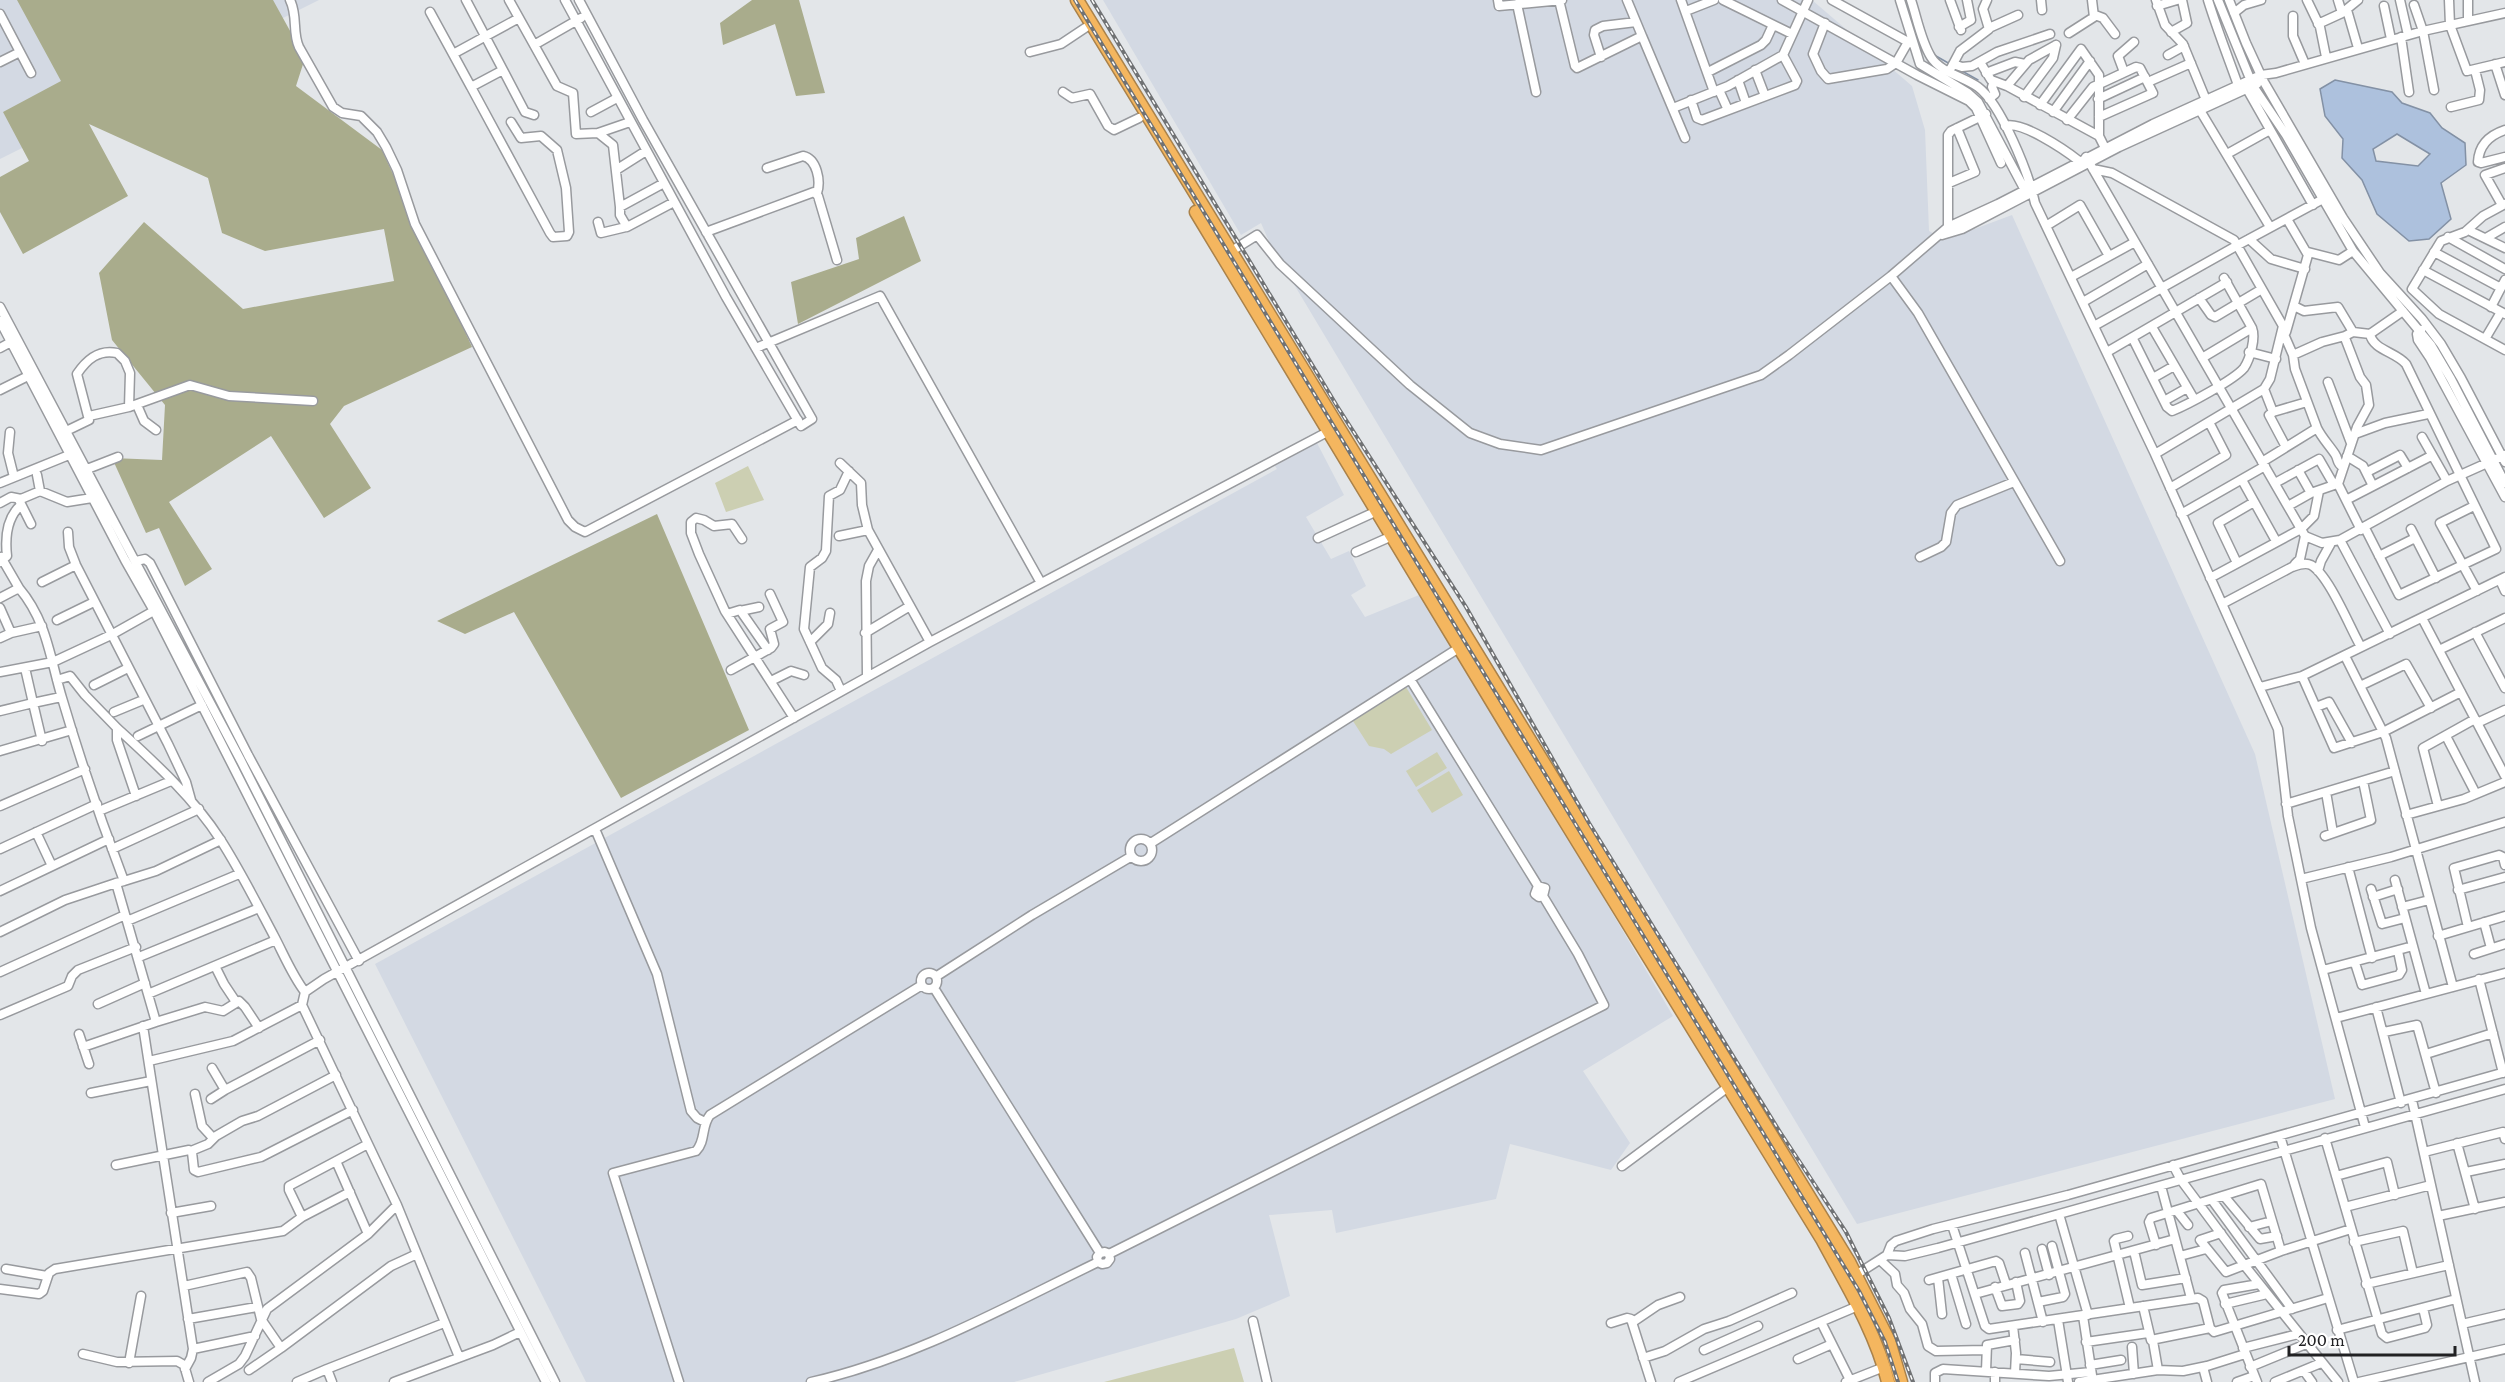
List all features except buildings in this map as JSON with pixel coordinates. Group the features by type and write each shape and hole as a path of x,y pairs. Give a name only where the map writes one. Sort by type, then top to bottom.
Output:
{"highway":[{"path":"1068,0 1139,118 1334,428 1392,536 1465,645"},
{"path":"1077,0 1673,986 1856,1276 1889,1341 1901,1382"},
{"path":"1673,986 1728,1087 1822,1239 1858,1306 1888,1382"}],"street":[{"path":"290,0 296,19 295,33 298,45 333,106 342,113 362,116 377,132 386,147 421,236 568,520 585,532 812,419 579,0"},
{"path":"466,0 525,112 534,115"},
{"path":"509,0 557,86 573,93 576,134 598,133 630,122"},
{"path":"566,0 674,202 800,423"},
{"path":"1498,0 1499,6 1530,1 1560,0 1576,68 1642,36"},
{"path":"1627,0 1685,138"},
{"path":"1681,0 1708,72 1728,110"},
{"path":"1686,11 1714,0"},
{"path":"1723,0 1792,34"},
{"path":"1782,0 1917,75 1965,98 1983,116 2029,191 2155,454 2278,729 2286,804 2301,879 2366,1127"},
{"path":"1673,108 1717,91 1783,55 1808,0"},
{"path":"1832,0 1911,44 1924,68 1974,97 2001,163"},
{"path":"1898,0 1917,75"},
{"path":"1911,0 1930,56 1936,63 1952,68 1968,68 1997,52 2050,34"},
{"path":"1950,0 1960,29 1971,21 1967,0"},
{"path":"1987,0 1983,9 1989,28"},
{"path":"2041,0 2042,10"},
{"path":"2092,0 2095,15"},
{"path":"2177,0 2156,3 2165,25 2184,46 2206,100"},
{"path":"2171,32 2187,23 2182,0"},
{"path":"2208,0 2238,85"},
{"path":"2218,0 2270,130 2313,205"},
{"path":"2229,0 2263,78 2362,247 2380,273 2440,344 2461,378 2499,460 2505,483"},
{"path":"2234,13 2242,3 2261,0"},
{"path":"2307,0 2318,24 2326,57"},
{"path":"2338,0 2345,11 2358,48"},
{"path":"2318,24 2345,11 2358,0"},
{"path":"2400,0 2409,92"},
{"path":"2449,0 2450,25 2466,69 2469,72 2505,62"},
{"path":"2468,0 2468,21"},
{"path":"1517,4 1536,92"},
{"path":"2414,4 2434,90"},
{"path":"2384,6 2391,39"},
{"path":"430,12 550,233 553,237 566,237 569,233 566,188 556,149 541,136 521,138 511,122"},
{"path":"2087,162 2105,148 2276,73 2391,39 2505,13"},
{"path":"0,14 31,73"},
{"path":"534,45 587,15"},
{"path":"1952,68 1963,48 1989,28 2018,15"},
{"path":"2069,33 2095,15"},
{"path":"2095,15 2102,17 2115,34"},
{"path":"2293,16 2293,36 2305,64"},
{"path":"453,54 519,18"},
{"path":"1601,57 1594,35 1595,30 1602,26 1636,22"},
{"path":"1825,23 1813,54 1815,62 1826,78 1836,79 1878,71 1896,63 1911,44"},
{"path":"1708,72 1761,45 1767,40 1772,27"},
{"path":"1030,52 1061,44 1085,28"},
{"path":"2124,72 2118,56 2134,42"},
{"path":"2007,86 2031,58 2056,45 2053,58 2024,97"},
{"path":"2168,55 2184,46"},
{"path":"2040,105 2081,50 2099,75 2099,136 2105,148"},
{"path":"0,62 20,52"},
{"path":"1691,100 1700,120 1797,83 1783,55"},
{"path":"2054,112 2090,61"},
{"path":"1980,62 1994,81 2099,136"},
{"path":"1986,73 2015,62 2025,64"},
{"path":"2098,99 2191,63"},
{"path":"2495,64 2505,94"},
{"path":"2067,120 2092,88 2138,67 2153,93 2099,117"},
{"path":"1952,68 1979,88 1989,99 2005,126 2029,191"},
{"path":"471,87 503,70"},
{"path":"1755,70 1765,96"},
{"path":"2451,107 2476,102 2480,98 2475,70"},
{"path":"1738,80 1746,103"},
{"path":"1989,99 1995,95 1992,87 1994,81"},
{"path":"1230,252 1257,235 1280,264 1410,385 1470,433 1500,444 1541,450 1761,375 1891,276 1948,227 2029,191 2198,107 2206,100 2238,85 2250,84"},
{"path":"2250,84 2286,135 2353,251 2421,330 2499,460 2505,497"},
{"path":"1063,92 1072,98 1090,94 1108,126 1114,130 1139,118"},
{"path":"591,112 617,98"},
{"path":"2198,107 2270,227"},
{"path":"1948,227 1948,135 1983,116"},
{"path":"2005,126 2012,124 2061,147 2231,238 2238,244 2281,321 2293,355 2295,369 2317,428 2324,442 2335,454 2338,464 2343,467"},
{"path":"1949,183 1975,172 1957,129"},
{"path":"2227,154 2270,130"},
{"path":"2505,130 2487,138 2478,162 2481,164 2505,157"},
{"path":"598,133 613,146 620,215 627,227"},
{"path":"616,170 646,151"},
{"path":"767,168 803,156 809,157 813,162 819,182 817,194 837,260"},
{"path":"2087,162 2303,532 2322,543 2336,541 2363,529 2446,481 2499,460"},
{"path":"2405,300 2441,241 2468,230 2483,216 2503,204 2485,175 2505,168"},
{"path":"620,207 664,183"},
{"path":"1938,236 1962,229 2029,191"},
{"path":"706,232 783,202 817,194"},
{"path":"2094,326 2238,244 2323,199"},
{"path":"598,222 601,233 627,227 674,202"},
{"path":"2046,226 2080,205 2109,256"},
{"path":"2155,454 2264,389 2270,379 2294,306 2308,252 2287,219"},
{"path":"2474,252 2485,237 2505,227"},
{"path":"2468,230 2505,248"},
{"path":"2448,237 2505,269"},
{"path":"2249,239 2271,259 2305,269"},
{"path":"2071,277 2135,242"},
{"path":"2308,252 2339,260 2353,251"},
{"path":"2434,252 2503,284 2491,306"},
{"path":"2083,302 2148,264"},
{"path":"2423,270 2503,313 2485,339"},
{"path":"1891,276 1918,313 2060,561"},
{"path":"2107,352 2133,339 2226,280 2253,328 2254,334 2243,368 2218,386 2172,411 2164,401 2133,339"},
{"path":"2199,298 2213,317 2262,289"},
{"path":"2412,289 2433,310 2505,350"},
{"path":"756,348 880,296 1041,583"},
{"path":"2294,306 2304,311 2338,307 2349,334"},
{"path":"0,307 29,371 82,471 92,498 358,961"},
{"path":"2293,355 2313,345 2349,334 2370,334 2403,311"},
{"path":"0,321 29,371"},
{"path":"2152,327 2194,399"},
{"path":"2202,358 2253,328"},
{"path":"2288,506 2336,484 2351,443 2368,409 2366,385 2360,377 2345,341 2349,334"},
{"path":"2274,483 2319,459 2379,556 2399,595 2496,549 2437,426 2428,414 2406,364 2401,358 2373,343 2370,334"},
{"path":"0,348 11,342"},
{"path":"62,433 87,422 89,416 77,374 91,358 101,352 117,353 129,370 133,406 144,421 156,430"},
{"path":"2249,352 2276,359"},
{"path":"2153,378 2174,366"},
{"path":"0,390 29,371"},
{"path":"2328,382 2351,443"},
{"path":"89,416 133,406 190,385 229,396 313,401"},
{"path":"2164,401 2187,388"},
{"path":"2264,389 2273,412"},
{"path":"2286,447 2269,415 2307,402"},
{"path":"2355,434 2385,423 2428,414"},
{"path":"2170,488 2226,456 2209,422"},
{"path":"459,1357 397,1205 302,1005 305,992 324,979 867,676 1334,428"},
{"path":"2181,514 2242,480 2286,447 2317,428"},
{"path":"10,432 8,448 20,474"},
{"path":"62,433 69,454 141,560 157,609"},
{"path":"2422,437 2446,481"},
{"path":"0,483 69,454"},
{"path":"2367,472 2400,455 2408,468"},
{"path":"2347,456 2360,463 2373,486"},
{"path":"2346,500 2431,456"},
{"path":"82,471 118,457"},
{"path":"840,463 861,483 862,505 868,530 930,642"},
{"path":"2292,567 2300,559 2303,532 2314,516 2315,492 2298,470"},
{"path":"841,691 836,680 822,668 803,624 809,571 812,565 822,558 825,551 829,496 840,490 849,471"},
{"path":"37,475 40,491"},
{"path":"2242,480 2276,541"},
{"path":"1920,557 1941,547 1946,542 1951,513 1963,500 2014,482"},
{"path":"92,498 67,502 40,491 19,502 9,522 9,532 5,541 7,556 1,560 31,604 42,626 61,697 112,849 126,918 156,1022"},
{"path":"0,503 11,497 19,502 31,524"},
{"path":"2237,563 2218,523 2254,502"},
{"path":"2474,506 2440,523 2477,591"},
{"path":"1318,538 1377,511"},
{"path":"742,539 732,524 717,527 696,518 691,522 691,532 699,554 727,614 794,718"},
{"path":"2411,529 2436,578"},
{"path":"839,536 868,530"},
{"path":"68,532 69,547 76,565 143,700 159,727 186,782 192,800"},
{"path":"2210,578 2276,541 2303,532"},
{"path":"1356,552 1392,536"},
{"path":"2379,556 2415,538"},
{"path":"2318,571 2321,561 2336,541"},
{"path":"2336,541 2390,634"},
{"path":"867,676 866,578 878,550"},
{"path":"141,560 150,563 342,971 520,1332 549,1379"},
{"path":"2222,604 2292,567 2303,563 2310,565 2318,571 2331,588 2361,647"},
{"path":"42,582 76,565"},
{"path":"2260,687 2302,676 2502,579 2505,591"},
{"path":"0,598 19,588"},
{"path":"731,670 768,650 775,641 771,628 783,623 770,594"},
{"path":"57,620 94,602"},
{"path":"727,614 738,609 740,611 759,606"},
{"path":"865,633 910,606"},
{"path":"0,608 11,633"},
{"path":"0,672 53,663 111,635 157,609"},
{"path":"740,611 768,650"},
{"path":"810,642 828,624 830,613"},
{"path":"2422,618 2505,776"},
{"path":"2439,650 2505,618"},
{"path":"0,638 42,626"},
{"path":"2475,632 2502,673 2505,688"},
{"path":"170,633 202,705 241,759"},
{"path":"1151,843 1465,645"},
{"path":"2345,656 2383,732 2453,987"},
{"path":"2360,686 2406,664 2431,708"},
{"path":"25,668 42,741"},
{"path":"94,685 128,668"},
{"path":"771,681 791,671 804,675"},
{"path":"57,680 70,676 117,728 192,800 221,840 292,973 305,992"},
{"path":"2302,676 2332,746 2339,748 2383,732 2461,692"},
{"path":"812,1382 856,1371 915,1350 1604,1005 1578,954 1543,896 1545,888 1538,886 1410,679"},
{"path":"0,711 61,697"},
{"path":"114,712 143,700"},
{"path":"2316,707 2329,702 2352,743"},
{"path":"138,736 202,705"},
{"path":"2438,806 2423,748 2476,721 2505,710"},
{"path":"117,728 117,740 136,796"},
{"path":"0,751 42,741 72,730"},
{"path":"2446,736 2476,794"},
{"path":"0,806 85,769"},
{"path":"2286,804 2395,771"},
{"path":"0,849 98,807 136,796 171,781"},
{"path":"2326,792 2329,834 2372,820 2363,781"},
{"path":"2406,815 2476,794 2505,782"},
{"path":"112,849 199,809"},
{"path":"2301,879 2415,850 2505,822"},
{"path":"595,829 657,974 692,1111 697,1118 705,1122"},
{"path":"36,832 52,866"},
{"path":"1143,838 1151,843 1153,852 1148,859 1140,861 1132,856 1130,848 1135,840 1143,838"},
{"path":"0,891 109,839"},
{"path":"0,932 65,900 156,871 221,840"},
{"path":"2468,927 2453,869 2499,855 2505,865"},
{"path":"937,976 1032,915 1132,856"},
{"path":"2348,867 2372,958"},
{"path":"0,972 126,918 239,874"},
{"path":"2458,890 2505,876"},
{"path":"2395,880 2426,994"},
{"path":"2398,889 2372,893 2382,924 2405,918"},
{"path":"2403,907 2429,900"},
{"path":"139,957 259,908"},
{"path":"2438,936 2505,916"},
{"path":"2484,922 2491,948"},
{"path":"148,994 276,940"},
{"path":"2474,954 2505,945"},
{"path":"2324,970 2413,946"},
{"path":"0,1015 68,987 72,976 78,970 136,947"},
{"path":"2355,963 2362,985 2399,975 2402,970 2398,951"},
{"path":"215,966 236,1002 245,1006 258,1028"},
{"path":"342,971 549,1379"},
{"path":"931,972 937,976 938,982 934,988 928,989 922,985 921,979 925,974 931,972"},
{"path":"2336,1018 2505,973"},
{"path":"1878,1262 1896,1241 2363,1114 2504,1073 2479,979"},
{"path":"98,1004 145,983"},
{"path":"679,1382 613,1173 696,1151 702,1144 705,1122 716,1111 922,985"},
{"path":"934,988 1102,1256"},
{"path":"83,1047 205,1007 223,1011 236,1002"},
{"path":"149,1061 233,1041 302,1005"},
{"path":"2376,1007 2401,1103"},
{"path":"2384,1032 2417,1025 2436,1093"},
{"path":"143,1026 193,1349 185,1369"},
{"path":"2426,1054 2493,1033"},
{"path":"79,1034 89,1065"},
{"path":"211,1099 320,1040"},
{"path":"212,1068 225,1090"},
{"path":"116,1165 191,1151 336,1075"},
{"path":"91,1093 151,1082"},
{"path":"1622,1166 1728,1087"},
{"path":"1845,1282 1878,1262 1957,1243 2505,1089"},
{"path":"195,1094 202,1126 213,1138"},
{"path":"2412,1100 2475,1382"},
{"path":"191,1151 194,1170 197,1172 248,1160 266,1154 353,1110"},
{"path":"2424,1152 2503,1132 2505,1139"},
{"path":"2280,1136 2354,1382"},
{"path":"2325,1138 2382,1335 2387,1338 2425,1328 2427,1325 2423,1308"},
{"path":"2457,1143 2475,1209"},
{"path":"302,1217 288,1187 368,1144"},
{"path":"336,1161 369,1234"},
{"path":"2336,1176 2387,1162 2396,1195"},
{"path":"2466,1172 2505,1164"},
{"path":"2174,1165 2181,1180 2245,1266 2338,1382"},
{"path":"2156,1245 2149,1220 2261,1184 2281,1251"},
{"path":"2345,1207 2431,1185"},
{"path":"2161,1186 2173,1212 2175,1239 2191,1298"},
{"path":"0,1289 41,1294 47,1276 55,1269 283,1231 302,1217 350,1192"},
{"path":"2224,1196 2260,1239 2277,1236"},
{"path":"2212,1200 2292,1309"},
{"path":"2438,1215 2505,1202"},
{"path":"208,1382 239,1364 267,1309 369,1234 397,1205"},
{"path":"171,1214 211,1206"},
{"path":"2173,1212 2188,1225"},
{"path":"2059,1214 2075,1267 2085,1316 2091,1372"},
{"path":"2250,1227 2272,1221"},
{"path":"1953,1225 1986,1328 2058,1320 2198,1298 2203,1301 2210,1328 2214,1332 2328,1298"},
{"path":"2221,1233 2200,1239 2226,1272 2281,1251 2351,1229"},
{"path":"2354,1242 2403,1231 2413,1273"},
{"path":"2128,1236 2115,1240 2130,1308"},
{"path":"1975,1294 2175,1239"},
{"path":"2038,1302 2065,1296 2052,1246"},
{"path":"2042,1249 2049,1275"},
{"path":"2180,1256 2206,1249"},
{"path":"2134,1251 2142,1285 2186,1278"},
{"path":"2025,1253 2043,1322"},
{"path":"249,1370 391,1266 417,1254"},
{"path":"1878,1262 1895,1274 1897,1284 1904,1293 1910,1310 1923,1324 1925,1340 1930,1348 1935,1351 1985,1350"},
{"path":"1942,1314 1934,1279 1998,1262 2006,1284"},
{"path":"2366,1284 2449,1265"},
{"path":"6,1269 47,1276"},
{"path":"184,1286 247,1272 251,1278 261,1319 281,1348"},
{"path":"1951,1274 1966,1324"},
{"path":"1995,1287 2002,1305 2018,1304 2020,1302 2016,1282"},
{"path":"2237,1382 2255,1379 2222,1293 2224,1290 2259,1284"},
{"path":"1643,1358 1665,1351 1695,1333 1792,1293"},
{"path":"2225,1304 2267,1293"},
{"path":"129,1363 141,1296"},
{"path":"1632,1322 1658,1305 1680,1297"},
{"path":"2337,1330 2456,1299"},
{"path":"1678,1382 1858,1306"},
{"path":"2143,1306 2150,1337 2163,1371 2170,1382"},
{"path":"188,1319 257,1307"},
{"path":"2462,1324 2505,1314"},
{"path":"1611,1323 1629,1317 1650,1382"},
{"path":"2058,1320 2067,1378"},
{"path":"1252,1322 1267,1382"},
{"path":"1821,1322 1848,1381 1884,1367"},
{"path":"297,1382 444,1323"},
{"path":"1720,1324 1727,1340"},
{"path":"1704,1350 1758,1326"},
{"path":"2013,1326 2015,1373"},
{"path":"2086,1342 2150,1337 2210,1328"},
{"path":"394,1382 520,1332"},
{"path":"2091,1372 2106,1379 2163,1371 2179,1372 2203,1367 2298,1334"},
{"path":"193,1349 255,1336"},
{"path":"1985,1350 1989,1345 2015,1340"},
{"path":"1798,1359 1832,1344"},
{"path":"2250,1367 2306,1344"},
{"path":"2132,1347 2134,1374"},
{"path":"2359,1382 2505,1349"},
{"path":"1985,1350 1995,1382"},
{"path":"83,1354 103,1360 129,1363 174,1361 181,1363 189,1382"},
{"path":"2016,1359 2050,1362"},
{"path":"1935,1382 1935,1373 1940,1370 1991,1371 2050,1379 2067,1378 2091,1372 2121,1360"},
{"path":"2275,1382 2321,1363"},
{"path":"2203,1367 2207,1382"},
{"path":"327,1369 332,1382"},
{"path":"1968,1371 1968,1381"},
{"path":"2304,1371 2312,1382"},
{"path":"2079,1382 2091,1372"}],"shaded area":[{"path":"0,0 319,0 0,159"},
{"path":"1103,0 1812,0 1912,86 1925,130 1929,231 1945,240 2012,215 2255,754 2335,1099 1857,1224 1271,246 1261,223 1241,235"},
{"path":"1317,443 1344,495 1306,517 1331,559 1349,551 1366,586 1351,595 1365,617 1424,593 1673,1016 1583,1071 1630,1143 1611,1170 1510,1144 1496,1199 1336,1233 1332,1210 1269,1215 1290,1296 1236,1319 1014,1382 586,1382 375,964 1277,469 1275,466"}],"green space":[{"path":"17,0 273,0 305,58 296,86 382,150 472,347 344,406 330,424 371,488 324,518 271,436 169,502 212,569 185,586 159,528 146,533 112,458 162,460 165,405 112,340 99,273 144,222 243,309 394,281 384,229 265,251 222,233 208,178 89,124 128,196 23,254 0,212 0,177 29,161 3,112 61,81"},
{"path":"752,0 799,0 825,93 796,96 775,24 723,45 720,23"},
{"path":"904,216 921,261 798,324 791,282 859,259 856,238"},
{"path":"748,466 764,500 726,512 715,483"},
{"path":"657,514 749,730 621,798 514,612 465,634 437,621"},
{"path":"1406,687 1432,730 1391,754 1384,749 1369,746 1353,721"},
{"path":"1437,752 1447,768 1416,787 1406,771"},
{"path":"1449,771 1463,795 1432,813 1417,790"},
{"path":"1234,1348 1244,1382 1104,1382"}],"water":[{"path":"2335,80 2392,92 2402,103 2430,113 2442,128 2465,143 2466,165 2441,183 2451,219 2429,239 2409,241 2377,214 2362,180 2342,158 2343,139 2325,116 2320,89","holes":["2397,134 2430,154 2418,166 2376,161 2373,149"]}],"waterway":[{"path":"1923,26 1928,42"},
{"path":"1936,56 1950,64"},
{"path":"1962,71 1978,80"}],"railway":[{"path":"1075,0 1859,1291 1885,1342 1898,1382"},
{"path":"1092,0 1337,406 1466,607 1589,823 1780,1132 1846,1232 1889,1318 1913,1382"}]}
